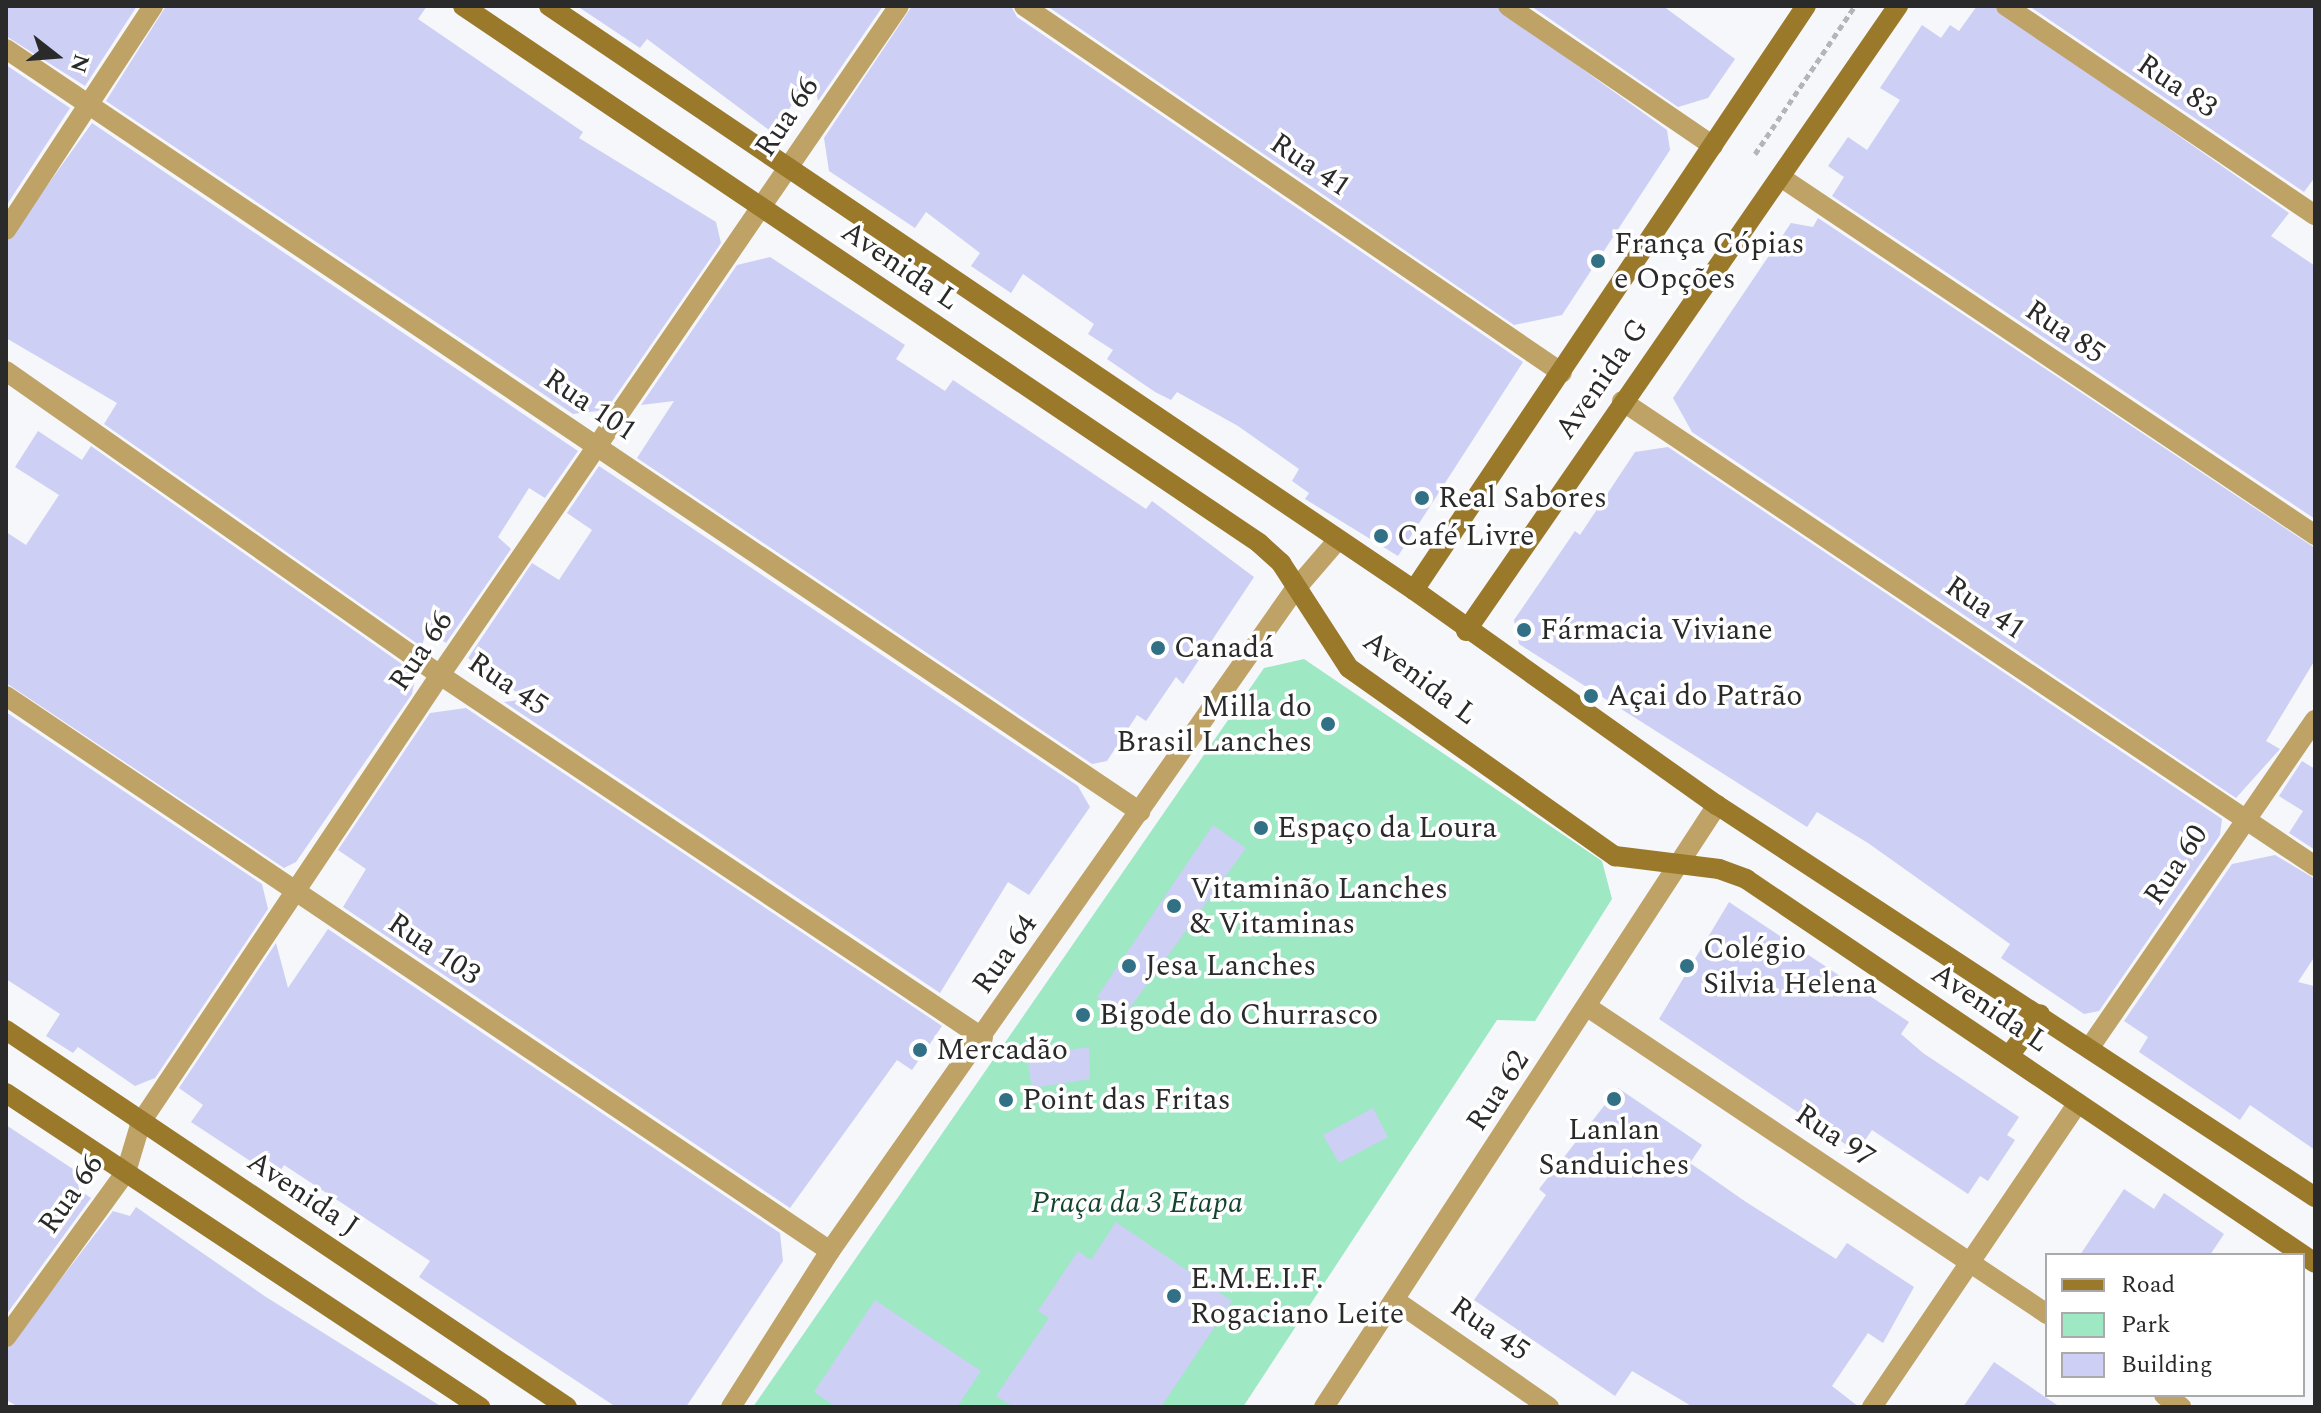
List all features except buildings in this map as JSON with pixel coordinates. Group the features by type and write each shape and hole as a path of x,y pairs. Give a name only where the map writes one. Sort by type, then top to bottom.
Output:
{"street":[{"path":"6,230 153,6"},
{"name":"Avenida L","path":"463,6 1259,543 1281,563 1293,592 1349,668 1615,856 1683,862 1746,879 2300,1253"},
{"name":"Avenida L","path":"549,6 787,171 1336,542 1414,590 1466,631 1717,805 2315,1197"},
{"name":"Rua 66","path":"6,1337 126,1172 141,1122 440,675 763,210 899,6"},
{"name":"Rua 41","path":"1024,6 1562,373"},
{"path":"1508,6 1713,146"},
{"name":"Avenida G","path":"1414,590 1806,6"},
{"name":"Avenida G","path":"1466,631 1622,401 1782,178 1898,6"},
{"name":"Rua 83","path":"2006,6 2315,215"},
{"name":"Rua 101","path":"6,49 1140,812"},
{"name":"Rua 85","path":"1782,178 2315,535"},
{"name":"Rua 45","path":"6,371 440,675 983,1038"},
{"name":"Rua 41","path":"1622,401 2315,866"},
{"name":"Rua 64","path":"731,1407 830,1251 983,1038 1293,592 1336,542"},
{"name":"Rua 103","path":"6,696 830,1251"},
{"name":"Rua 60","path":"2090,1047 2315,720"},
{"name":"Rua 62","path":"1324,1407 1589,1008 1717,805"},
{"name":"Rua 97","path":"1589,1008 2045,1313"},
{"path":"2009,1056 2040,1014"},
{"name":"Avenida J","path":"6,1030 567,1407"},
{"path":"6,1093 480,1407"},
{"path":"1872,1407 2078,1103"},
{"name":"Rua 45","path":"1396,1301 1549,1407"}],"green space":[{"name":"Praça da 3 Etapa","path":"1304,659 1602,861 1612,899 1535,1021 1497,1020 1243,1407 753,1407 1264,668"}],"place":[{"name":"França Cópias e Opções","path":"1598,261"},
{"name":"Real Sabores","path":"1422,498"},
{"name":"Café Livre","path":"1381,536"},
{"name":"Fármacia Viviane","path":"1524,630"},
{"name":"Canadá","path":"1158,648"},
{"name":"Açai do Patrão","path":"1591,696"},
{"name":"Milla do Brasil Lanches","path":"1328,724"},
{"name":"Espaço da Loura","path":"1261,828"},
{"name":"Vitaminão Lanches & Vitaminas","path":"1174,906"},
{"name":"Jesa Lanches","path":"1129,966"},
{"name":"Colégio Silvia Helena","path":"1687,966"},
{"name":"Bigode do Churrasco","path":"1083,1015"},
{"name":"Mercadão","path":"920,1050"},
{"name":"Lanlan Sanduiches","path":"1614,1099"},
{"name":"Point das Fritas","path":"1006,1100"},
{"name":"E.M.E.I.F. Rogaciano Leite","path":"1174,1296"}]}
